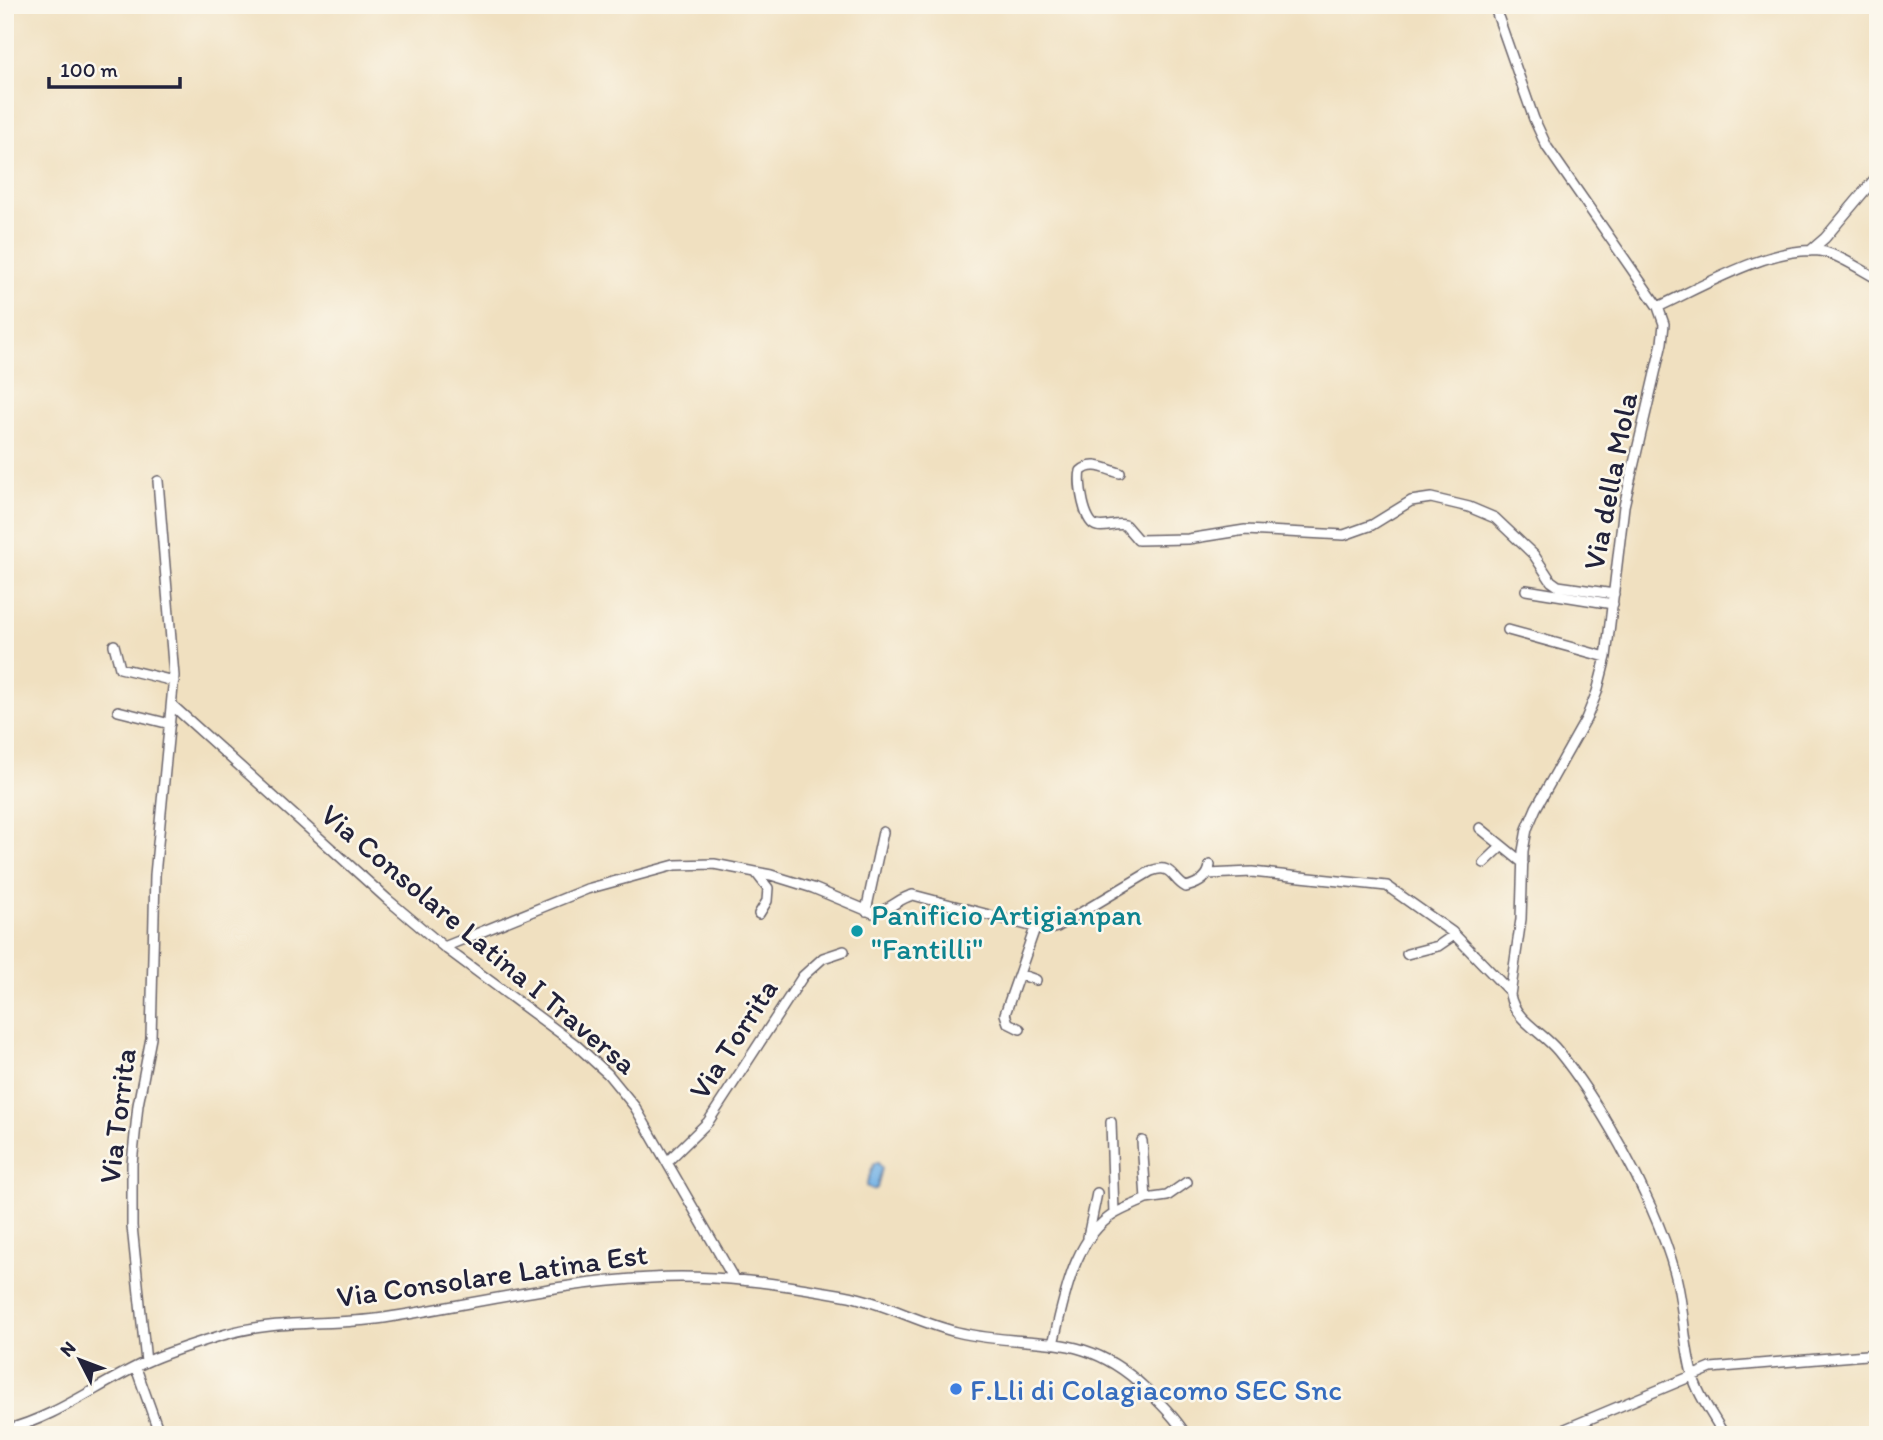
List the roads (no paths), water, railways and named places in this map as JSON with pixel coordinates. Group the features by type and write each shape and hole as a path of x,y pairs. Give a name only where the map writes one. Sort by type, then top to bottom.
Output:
{"street":[{"name":"Via della Mola","path":"1494,5 1543,139 1658,307 1664,324 1662,343 1627,491 1606,657 1586,719 1530,820 1524,839 1521,919 1510,992"},
{"path":"1810,251 1825,238 1878,175"},
{"path":"1658,307 1758,262 1792,252 1830,254 1878,279"},
{"path":"1120,473 1093,466 1086,466 1081,471 1079,478 1087,516 1090,523 1096,526 1125,525 1138,540 1188,539 1251,530 1344,535 1371,525 1411,501 1431,498 1469,507 1495,518 1534,555 1554,584 1613,599"},
{"name":"Via Torrita","path":"146,1362 132,1226 132,1164 138,1105 150,1038 155,875 174,681 158,481"},
{"path":"1526,590 1613,599"},
{"path":"1508,630 1606,657"},
{"path":"114,645 120,668 174,681"},
{"name":"Via Consolare Latina I Traversa","path":"172,705 444,947 575,1044 603,1068 632,1103 734,1279"},
{"path":"118,711 170,724"},
{"path":"1480,828 1523,863"},
{"path":"866,911 883,832"},
{"path":"1484,863 1502,846"},
{"path":"444,947 587,889 675,865 714,864 756,873 799,884 866,911 881,912 913,895 1046,930 1057,927 1156,869 1169,870 1186,887 1202,880 1209,869 1383,884 1397,891 1454,935 1510,992 1516,1011 1562,1056 1607,1123 1628,1159 1662,1235 1675,1272 1692,1374 1724,1435"},
{"path":"756,873 768,888 767,901 759,914"},
{"path":"1020,1028 1008,1023 1005,1014 1035,928"},
{"path":"1407,954 1433,947 1454,935"},
{"name":"Via Torrita","path":"667,1161 708,1122 803,976 823,958 844,951"},
{"path":"1018,974 1036,980"},
{"path":"1111,1122 1114,1214"},
{"path":"1142,1141 1146,1199"},
{"path":"1088,1237 1114,1214 1146,1199 1167,1196 1187,1182"},
{"path":"1054,1344 1071,1279 1088,1237 1097,1193"},
{"name":"Via Consolare Latina Est","path":"5,1430 46,1417 146,1362 213,1338 265,1325 372,1319 549,1288 663,1277 734,1279 853,1297 961,1333 1090,1351 1113,1362 1133,1378 1167,1410 1186,1435"},
{"path":"1551,1435 1692,1374 1724,1366 1878,1354"},
{"path":"136,1368 160,1435"}],"water":[{"path":"874,1163 878,1163 882,1168 877,1188 873,1190 866,1186"}],"place":[{"name":"Panificio Artigianpan \"Fantilli\"","path":"857,931"},
{"name":"F.Lli di Colagiacomo SEC Snc","path":"956,1389"}]}
